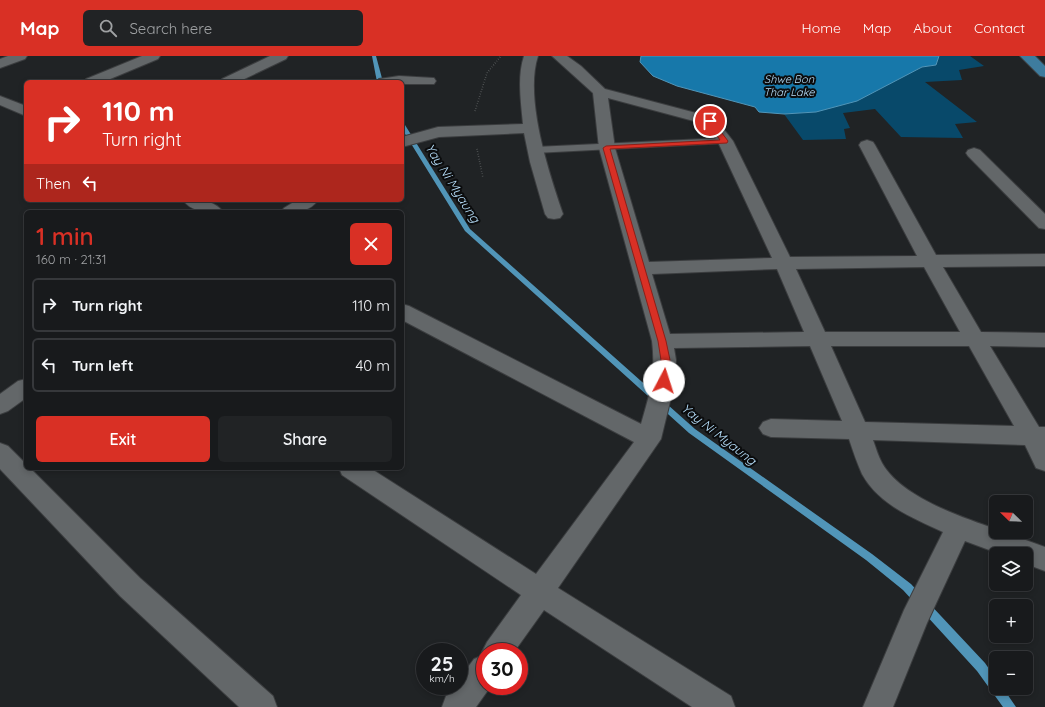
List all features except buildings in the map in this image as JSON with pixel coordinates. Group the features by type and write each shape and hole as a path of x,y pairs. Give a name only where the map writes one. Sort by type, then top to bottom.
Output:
{"main road":[{"path":"1027,56 1045,73"}],"street":[{"path":"0,64 20,56"},
{"path":"96,80 153,56"},
{"path":"231,80 282,56"},
{"path":"531,56 528,62 527,85 535,150 554,214"},
{"path":"559,56 576,69 600,92 710,121 725,141 784,263 816,339 858,431 872,469 888,488 910,505 959,527 1045,560"},
{"path":"404,80 429,81"},
{"path":"503,643 649,439 664,381 665,360 662,341 606,148 600,92"},
{"path":"0,100 24,111"},
{"path":"404,141 438,132 532,128"},
{"path":"867,145 929,260 974,338 1039,436 1045,461"},
{"path":"974,152 1045,224"},
{"path":"196,202 210,210"},
{"path":"293,210 306,202"},
{"path":"640,268 929,260 1045,260"},
{"path":"404,312 649,439"},
{"path":"662,341 974,338 1045,340"},
{"path":"0,404 24,388"},
{"path":"771,428 1039,436"},
{"path":"0,452 130,587 262,707"},
{"path":"355,470 540,592 720,707"},
{"path":"878,707 914,619 959,527"},
{"path":"457,707 476,681"}],"lane":[{"path":"535,150 606,148 725,141"}],"shaded area":[{"path":"939,56 970,56 984,66 959,70 962,80 925,82 977,122 955,124 963,138 901,137 875,109 843,113 850,128 844,129 846,139 803,140 784,114 816,112 922,67 936,65"}],"water":[{"name":"Shwe Bon Thar Lake","path":"641,56 939,56 936,65 922,67 857,101 816,112 784,114 759,112 755,107 677,86 653,76 640,62"}],"waterway":[{"name":"Yay Ni Myaung","path":"374,56 380,80"},
{"name":"Yay Ni Myaung","path":"404,128 467,230 692,431 869,557 907,587 981,667 1010,707"}],"route":[{"path":"664,381 665,360 662,341 606,148 725,141 710,121"}]}
